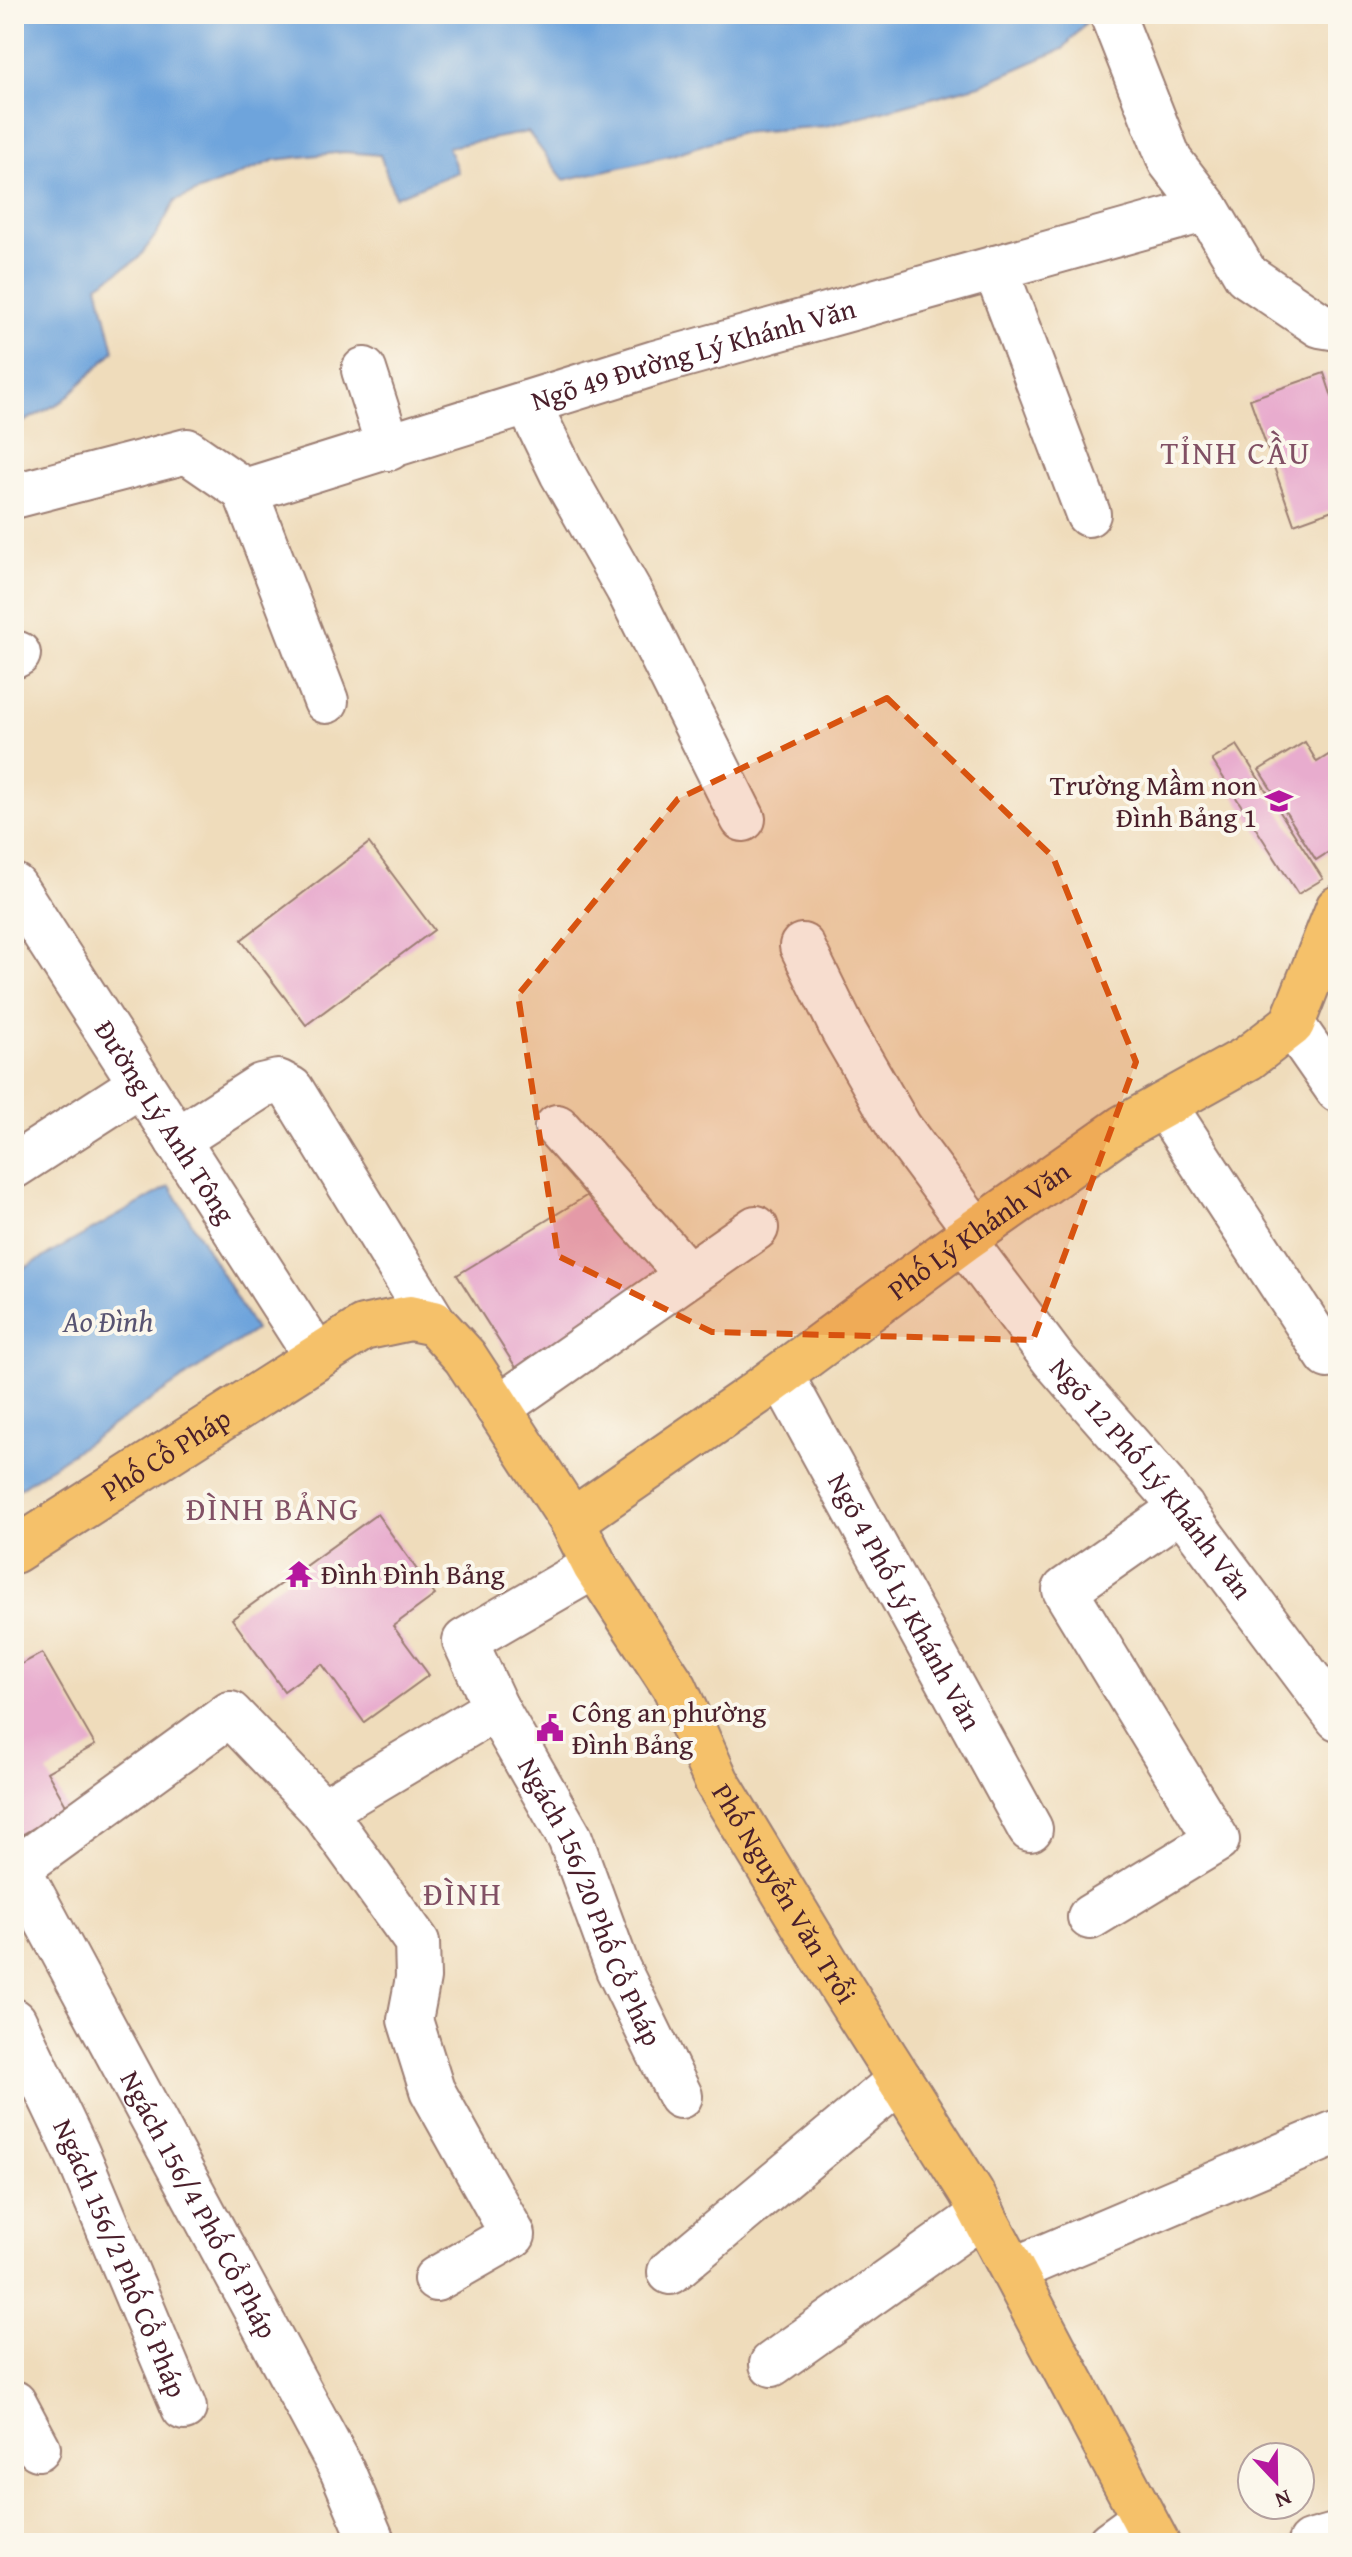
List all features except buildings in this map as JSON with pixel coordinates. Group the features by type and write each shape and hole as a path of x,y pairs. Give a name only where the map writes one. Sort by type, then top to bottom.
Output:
{"main road":[{"path":"1292,1024 1338,908"},
{"name":"Phố Lý Khánh Văn","path":"572,1521 781,1375 969,1236 1124,1127 1248,1058 1292,1024"},
{"path":"316,1356 363,1328 410,1318 434,1323"},
{"name":"Phố Nguyễn Văn Trỗi","path":"434,1323 465,1357 572,1521 595,1566 675,1688 717,1782 983,2214 1013,2270 1137,2535"},
{"name":"Phố Cổ Pháp","path":"14,1551 316,1356"}],"street":[{"path":"1112,14 1170,161 1207,209 1246,275 1320,325 1338,328"},
{"name":"Ngõ 49 Đường Lý Khánh Văn","path":"245,491 655,363 1207,209"},
{"path":"995,268 1088,514"},
{"path":"364,370 389,448"},
{"path":"528,403 562,473 628,589 743,819"},
{"path":"14,496 187,451 245,491 326,701"},
{"name":"Đường Lý Anh Tông","path":"18,902 141,1084 316,1356"},
{"name":"Ngõ 12 Phố Lý Khánh Văn","path":"802,946 843,1030 899,1127 1054,1360 1182,1508 1338,1718"},
{"path":"1292,1024 1338,1090"},
{"path":"177,1140 261,1086 278,1082 291,1089 434,1323"},
{"path":"14,1166 141,1084"},
{"path":"1164,1105 1328,1356"},
{"path":"557,1127 688,1275"},
{"path":"498,1408 756,1228"},
{"name":"Ngõ 4 Phố Lý Khánh Văn","path":"781,1375 1030,1829"},
{"path":"1090,1917 1217,1840 1065,1590 1182,1508"},
{"name":"Ngách 156/20 Phố Cổ Pháp","path":"595,1566 465,1641 496,1708 570,1838 618,1969 680,2096"},
{"path":"323,1811 496,1708"},
{"path":"16,1870 230,1714 323,1811 417,1942 418,1978 410,2020 432,2090 513,2235 436,2279"},
{"name":"Ngách 156/4 Phố Cổ Pháp","path":"16,1870 342,2470 373,2543"},
{"name":"Ngách 156/2 Phố Cổ Pháp","path":"14,2021 77,2153 184,2408"},
{"path":"670,2272 900,2080"},
{"path":"1013,2270 1338,2132"},
{"path":"772,2364 983,2214"},
{"path":"14,2403 38,2448"},
{"path":"1310,2543 1338,2535"}],"highlighted area":[{"path":"887,698 1053,857 1136,1062 1033,1340 712,1332 558,1256 518,995 678,799"}],"water":[{"path":"14,14 1088,14 1089,19 1063,49 980,85 826,126 738,133 669,156 564,180 528,132 448,147 458,172 395,197 380,155 344,152 275,160 175,201 138,259 98,285 114,351 63,401 14,427"},
{"name":"Ao Đình","path":"170,1186 255,1330 14,1492 14,1274"}],"place":[{"name":"Trường Mầm non Đình Bảng 1","path":"1279,801"},
{"name":"Đình Đình Bảng","path":"299,1574"},
{"name":"Công an phường Đình Bảng","path":"550,1728"}],"district":[{"name":"TỈNH CẦU","path":"1236,453"},
{"name":"ĐÌNH BẢNG","path":"273,1509"},
{"name":"ĐÌNH","path":"463,1894"}]}
